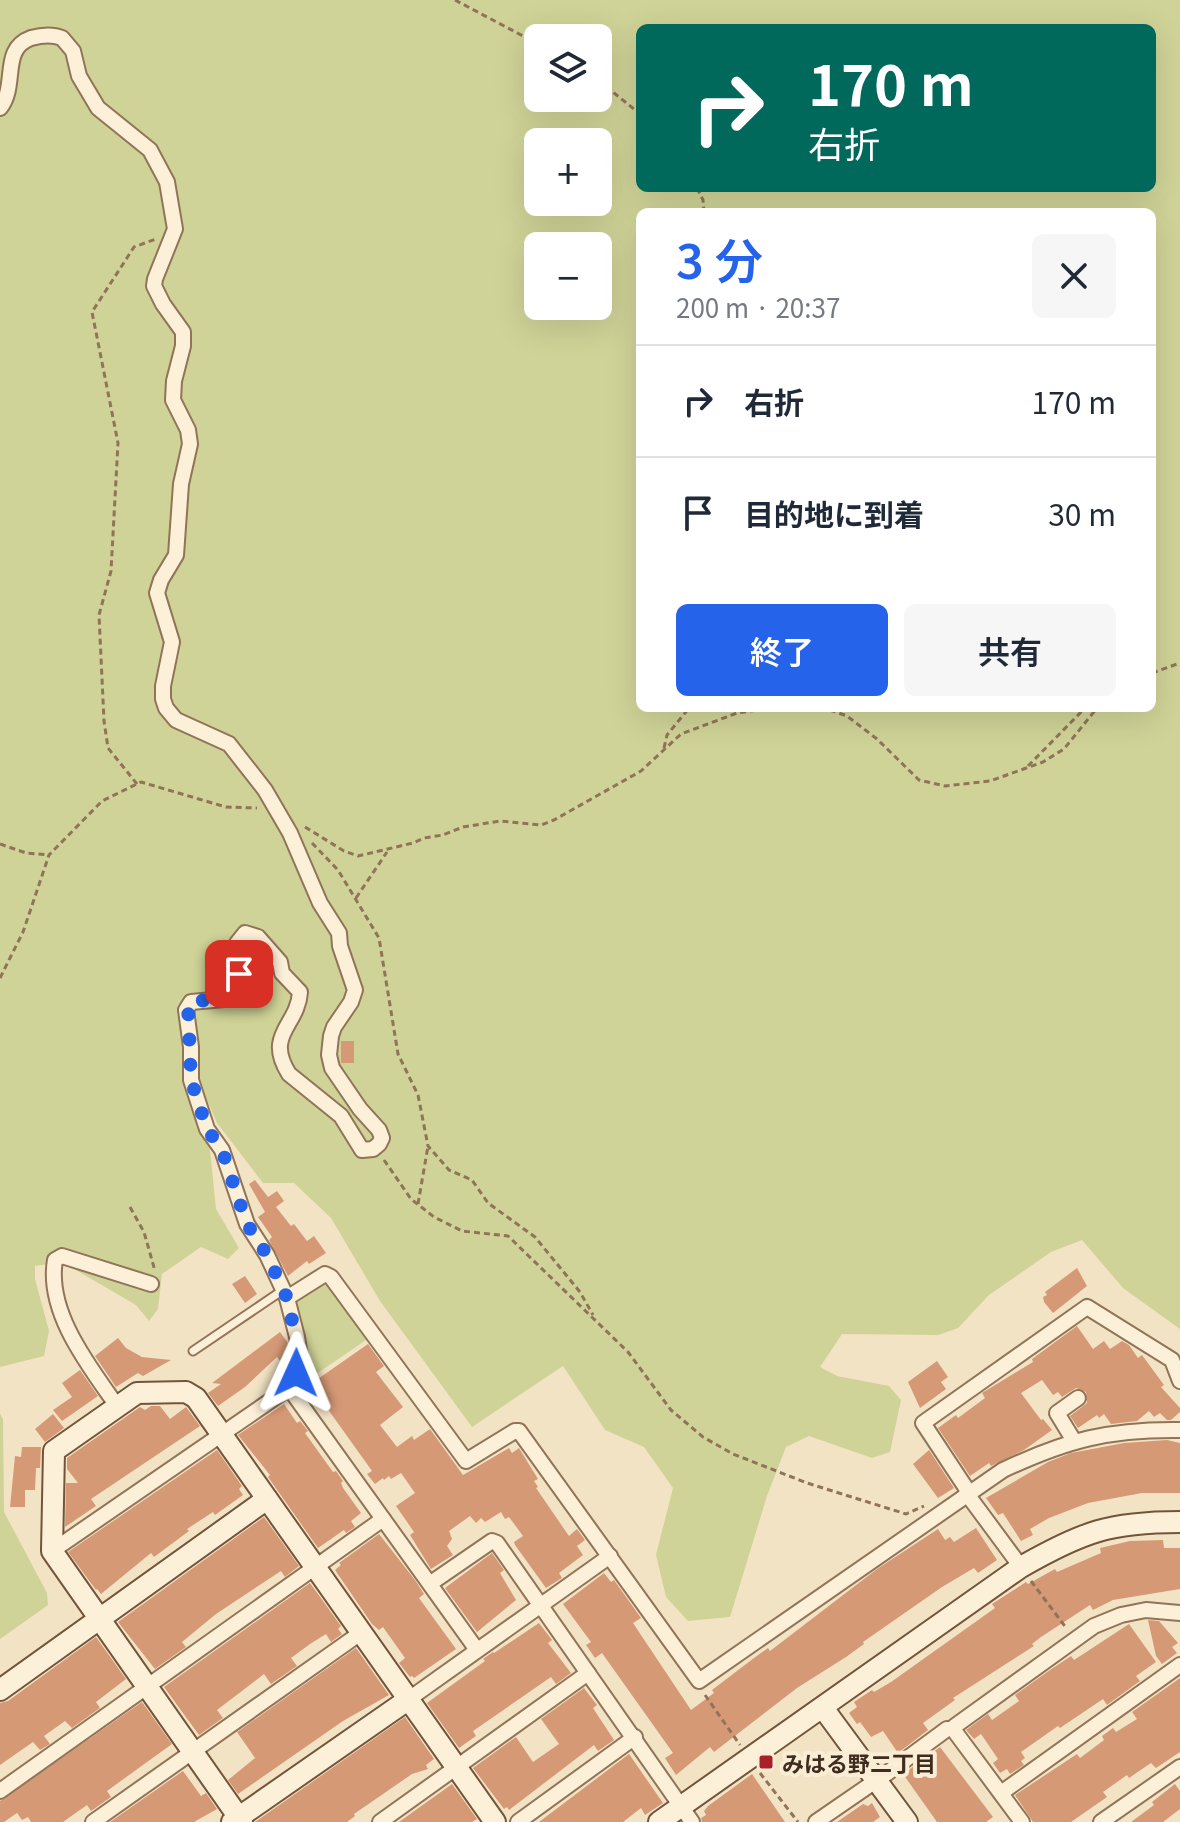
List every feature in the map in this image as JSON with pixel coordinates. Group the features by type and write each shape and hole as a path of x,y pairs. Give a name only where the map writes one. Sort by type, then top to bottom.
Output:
{"street":[{"path":"0,108 7,99 10,59 16,47 21,42 41,36 62,38 73,51 79,76 98,108 150,150 167,182 176,219 175,229 154,286 183,332 173,400 188,430 190,444 181,484 176,555 157,593 172,642 163,699 176,720 229,744 277,808 320,903 339,933 340,946 355,990 351,1002 334,1027 329,1055 337,1078 382,1138 376,1147 362,1150 341,1116 289,1074 279,1047 300,992 282,973 280,962 258,937 245,933 237,943 239,974 224,999 195,1001 188,1005 191,1080 207,1129 222,1150 247,1224 267,1255 285,1294 300,1356 296,1373 286,1390 52,1551"},
{"path":"117,1406 84,1360 64,1321 53,1271 55,1260 62,1256 151,1284"},
{"path":"285,1294 325,1274 331,1277 466,1461 519,1431 699,1681 1003,1470 1059,1445 1108,1433 1180,1430"},
{"path":"1024,1571 967,1494 923,1423 1087,1307 1172,1360 1180,1381"},
{"path":"286,1390 292,1392 477,1650"},
{"path":"495,1822 456,1768 409,1699 317,1567 267,1499 222,1432 193,1394 137,1393 54,1451 52,1551 193,1750 238,1820 409,1699 540,1605 610,1556"},
{"path":"1074,1441 1057,1413 1078,1398"},
{"path":"0,1690 267,1499"},
{"path":"0,1791 383,1519"},
{"path":"659,1822 687,1814 823,1708 1066,1541 1111,1526 1180,1522"},
{"path":"431,1583 492,1541 497,1543 687,1814"},
{"path":"816,1822 947,1729 953,1729 1094,1626 1121,1615 1146,1610 1180,1613"},
{"path":"93,1822 362,1632"},
{"path":"1001,1793 1180,1665"},
{"path":"380,1822 588,1673"},
{"path":"823,1708 881,1777 907,1822"},
{"path":"953,1729 1022,1822"},
{"path":"518,1822 635,1737"},
{"path":"1101,1822 1180,1767"}],"lane":[{"path":"193,1351 285,1294"}],"path":[{"path":"455,0 524,37"},
{"path":"612,91 636,111"},
{"path":"137,784 108,748 104,721 99,615 111,571 118,443 92,312 134,247 153,239 170,243"},
{"path":"1156,672 1180,663"},
{"path":"663,751 667,735 686,712"},
{"path":"304,827 358,856 463,827 500,821 541,825 641,771 681,734 744,712"},
{"path":"832,712 847,716 877,739 907,771 929,784 945,786 990,781 1043,762 1064,749 1094,712"},
{"path":"1025,768 1081,712"},
{"path":"0,978 23,932 49,855 102,801 141,782 226,807 277,808"},
{"path":"309,841 338,870 379,938 398,1054 418,1095 428,1146 418,1204"},
{"path":"0,844 26,853 49,855"},
{"path":"356,898 389,849"},
{"path":"428,1146 449,1170 472,1180 488,1203 535,1237 580,1292 594,1318"},
{"path":"376,1147 399,1184 434,1217 462,1231 508,1236 628,1352 671,1410 703,1437 733,1454 807,1483 906,1514"},
{"path":"130,1207 144,1232 151,1255 157,1278 151,1284"},
{"path":"1024,1571 1074,1639"},
{"path":"699,1681 702,1691 743,1749"},
{"path":"756,1767 798,1822"}],"green space":[{"path":"0,0 1180,0 1180,1329 1123,1288 1082,1240 1051,1252 989,1295 958,1328 938,1335 842,1334 820,1367 837,1376 889,1386 901,1400 890,1452 872,1458 809,1436 786,1447 767,1496 730,1617 688,1621 666,1597 656,1555 673,1488 644,1447 605,1430 563,1366 472,1427 380,1301 331,1218 294,1183 263,1183 217,1123 197,1077 185,1077 210,1150 216,1209 239,1248 228,1259 201,1247 162,1274 158,1309 149,1321 136,1305 62,1262 35,1266 35,1279 49,1331 44,1356 0,1367"},
{"path":"323,1284 328,1284 369,1338 297,1387 294,1307 297,1301"},
{"path":"0,1414 3,1419 4,1512 47,1593 48,1605 0,1639"}],"building":[{"path":"341,1041 354,1041 354,1063 341,1063"},
{"path":"255,1180 268,1197 277,1191 284,1201 276,1207 291,1226 294,1224 307,1241 314,1236 326,1253 309,1264 307,1261 288,1276 269,1240 272,1237 258,1217 265,1212 249,1184"},
{"path":"1077,1268 1087,1286 1053,1313 1044,1302 1045,1292"},
{"path":"245,1276 257,1294 245,1303 232,1284"},
{"path":"1077,1326 1093,1349 1104,1341 1110,1349 1122,1341 1138,1358 1142,1355 1180,1412 1171,1420 1160,1413 1154,1417 1149,1411 1137,1421 1111,1424 1104,1414 1099,1418 1097,1415 1078,1428 1070,1416 1087,1403 1086,1392 1076,1388 1062,1397 1058,1392 1053,1395 1042,1380 1021,1393 1052,1430 1024,1450 991,1466 989,1463 970,1476 938,1428 956,1415 958,1418 985,1398 982,1393 1033,1362 1032,1359"},
{"path":"280,1332 288,1343 290,1354 280,1361 277,1357 245,1387 218,1406 208,1393 221,1384 212,1383"},
{"path":"118,1338 126,1348 142,1357 171,1360 143,1376 138,1373 116,1387 95,1356"},
{"path":"368,1344 384,1366 376,1372 403,1407 380,1425 397,1447 412,1436 414,1440 430,1429 463,1475 509,1448 512,1453 519,1448 538,1479 534,1481 536,1488 569,1536 577,1529 585,1540 577,1546 583,1555 559,1573 562,1578 546,1588 515,1545 514,1542 523,1536 509,1517 505,1519 501,1512 485,1522 481,1518 476,1523 470,1516 449,1531 452,1539 447,1546 453,1555 431,1569 410,1535 414,1532 396,1506 415,1493 401,1473 391,1479 389,1476 383,1478 375,1484 367,1474 372,1471 312,1387 315,1381"},
{"path":"937,1361 948,1377 941,1382 946,1389 920,1408 908,1382"},
{"path":"80,1370 98,1396 62,1421 53,1410 72,1397 62,1383"},
{"path":"284,1404 297,1423 300,1421 308,1431 305,1433 343,1481 343,1488 361,1513 351,1521 355,1527 346,1533 344,1530 318,1548 268,1477 270,1475 238,1435"},
{"path":"160,1406 170,1419 186,1407 200,1426 91,1499 96,1506 65,1527 66,1483 78,1483 67,1469 67,1458 140,1407 145,1410"},
{"path":"53,1414 64,1428 45,1442 35,1429"},
{"path":"1167,1440 1180,1443 1180,1493 1142,1493 1088,1503 1049,1518 1030,1529 1033,1535 1021,1541 1003,1513 998,1515 986,1498 1048,1462 1071,1453 1124,1443"},
{"path":"22,1447 41,1447 40,1468 36,1468 35,1490 25,1490 25,1507 10,1507 15,1456 21,1457"},
{"path":"217,1450 242,1486 239,1489 243,1495 215,1515 213,1512 187,1529 189,1531 154,1557 151,1553 101,1594 96,1590 68,1552"},
{"path":"929,1450 954,1488 938,1498 913,1464"},
{"path":"264,1517 299,1566 285,1577 281,1571 216,1614 182,1642 186,1647 155,1669 118,1622"},
{"path":"976,1528 997,1560 978,1573 974,1568 942,1587 846,1657 797,1688 714,1752 710,1747 676,1775 665,1758 673,1753 602,1653 595,1658 586,1645 591,1642 563,1604 604,1573 611,1582 614,1580 641,1618 633,1623 691,1710 754,1658 768,1648 770,1651 877,1569 938,1529 945,1540 950,1537 954,1542"},
{"path":"379,1534 415,1580 424,1594 419,1598 456,1649 414,1678 399,1663 405,1658 383,1627 379,1630 372,1624 335,1570 341,1565 339,1563"},
{"path":"1163,1540 1164,1548 1180,1548 1180,1589 1113,1600 1093,1610 1090,1605 1041,1637 1032,1644 1034,1646 953,1698 955,1700 923,1723 928,1730 898,1753 883,1731 871,1737 849,1713 857,1707 854,1702 891,1682 995,1608 992,1604 1026,1582 1028,1584 1055,1569 1057,1572 1101,1553 1100,1548 1130,1541"},
{"path":"492,1553 504,1570 500,1573 516,1600 477,1632 445,1588"},
{"path":"310,1583 341,1626 338,1629 342,1634 331,1642 326,1634 310,1644 291,1658 297,1666 271,1684 264,1674 217,1710 223,1718 199,1735 164,1687"},
{"path":"1148,1620 1159,1621 1178,1643 1172,1647 1177,1653 1162,1664 1156,1656"},
{"path":"539,1623 552,1640 548,1643 571,1673 556,1684 551,1677 473,1731 476,1736 459,1748 427,1703 485,1661 483,1659"},
{"path":"1129,1624 1156,1662 1136,1676 1140,1681 1107,1705 1103,1699 1060,1728 1058,1726 1021,1752 1025,1758 1021,1761 1024,1765 1010,1774 1007,1769 1000,1773 993,1763 998,1759 981,1734 974,1739 966,1730 988,1714 992,1720 1019,1701 1015,1695 1050,1670 1071,1656 1074,1660"},
{"path":"96,1637 126,1679 96,1702 100,1708 72,1728 65,1721 44,1736 50,1744 40,1750 33,1742 0,1765 0,1703 8,1701"},
{"path":"356,1648 389,1695 343,1721 238,1794 228,1780 255,1758 237,1732"},
{"path":"1180,1678 1180,1752 1156,1768 1151,1763 1129,1778 1127,1775 1103,1792 1107,1797 1071,1822 1033,1822 1015,1795 1077,1754 1080,1758 1104,1740 1102,1736 1113,1728 1116,1732 1137,1719 1132,1712"},
{"path":"584,1688 597,1705 593,1708 614,1740 598,1751 594,1745 509,1810 507,1807 504,1809 473,1768 516,1737 533,1762 559,1744 541,1719"},
{"path":"142,1702 172,1744 107,1791 111,1797 91,1811 87,1805 63,1822 31,1822 28,1817 22,1820 17,1813 0,1822 0,1801"},
{"path":"405,1717 434,1759 426,1765 428,1769 412,1774 347,1822 255,1822"},
{"path":"940,1747 993,1817 986,1822 937,1822 903,1774"},
{"path":"629,1754 663,1803 645,1815 641,1808 623,1822 539,1822"},
{"path":"183,1771 201,1796 206,1793 217,1809 194,1822 110,1822"},
{"path":"752,1774 785,1822 702,1822 708,1806"},
{"path":"452,1784 477,1819 472,1822 399,1822"},
{"path":"1175,1784 1180,1791 1180,1809 1163,1822 1131,1822 1154,1805 1152,1802"},
{"path":"872,1803 880,1817 873,1822 837,1822 863,1804 868,1806"}],"place":[{"name":"みはる野二丁目","path":"766,1762"}],"route":[{"path":"239,974 224,999 195,1001 188,1005 191,1080 207,1129 222,1150 247,1224 267,1255 287,1298 300,1356 296,1373"}]}
